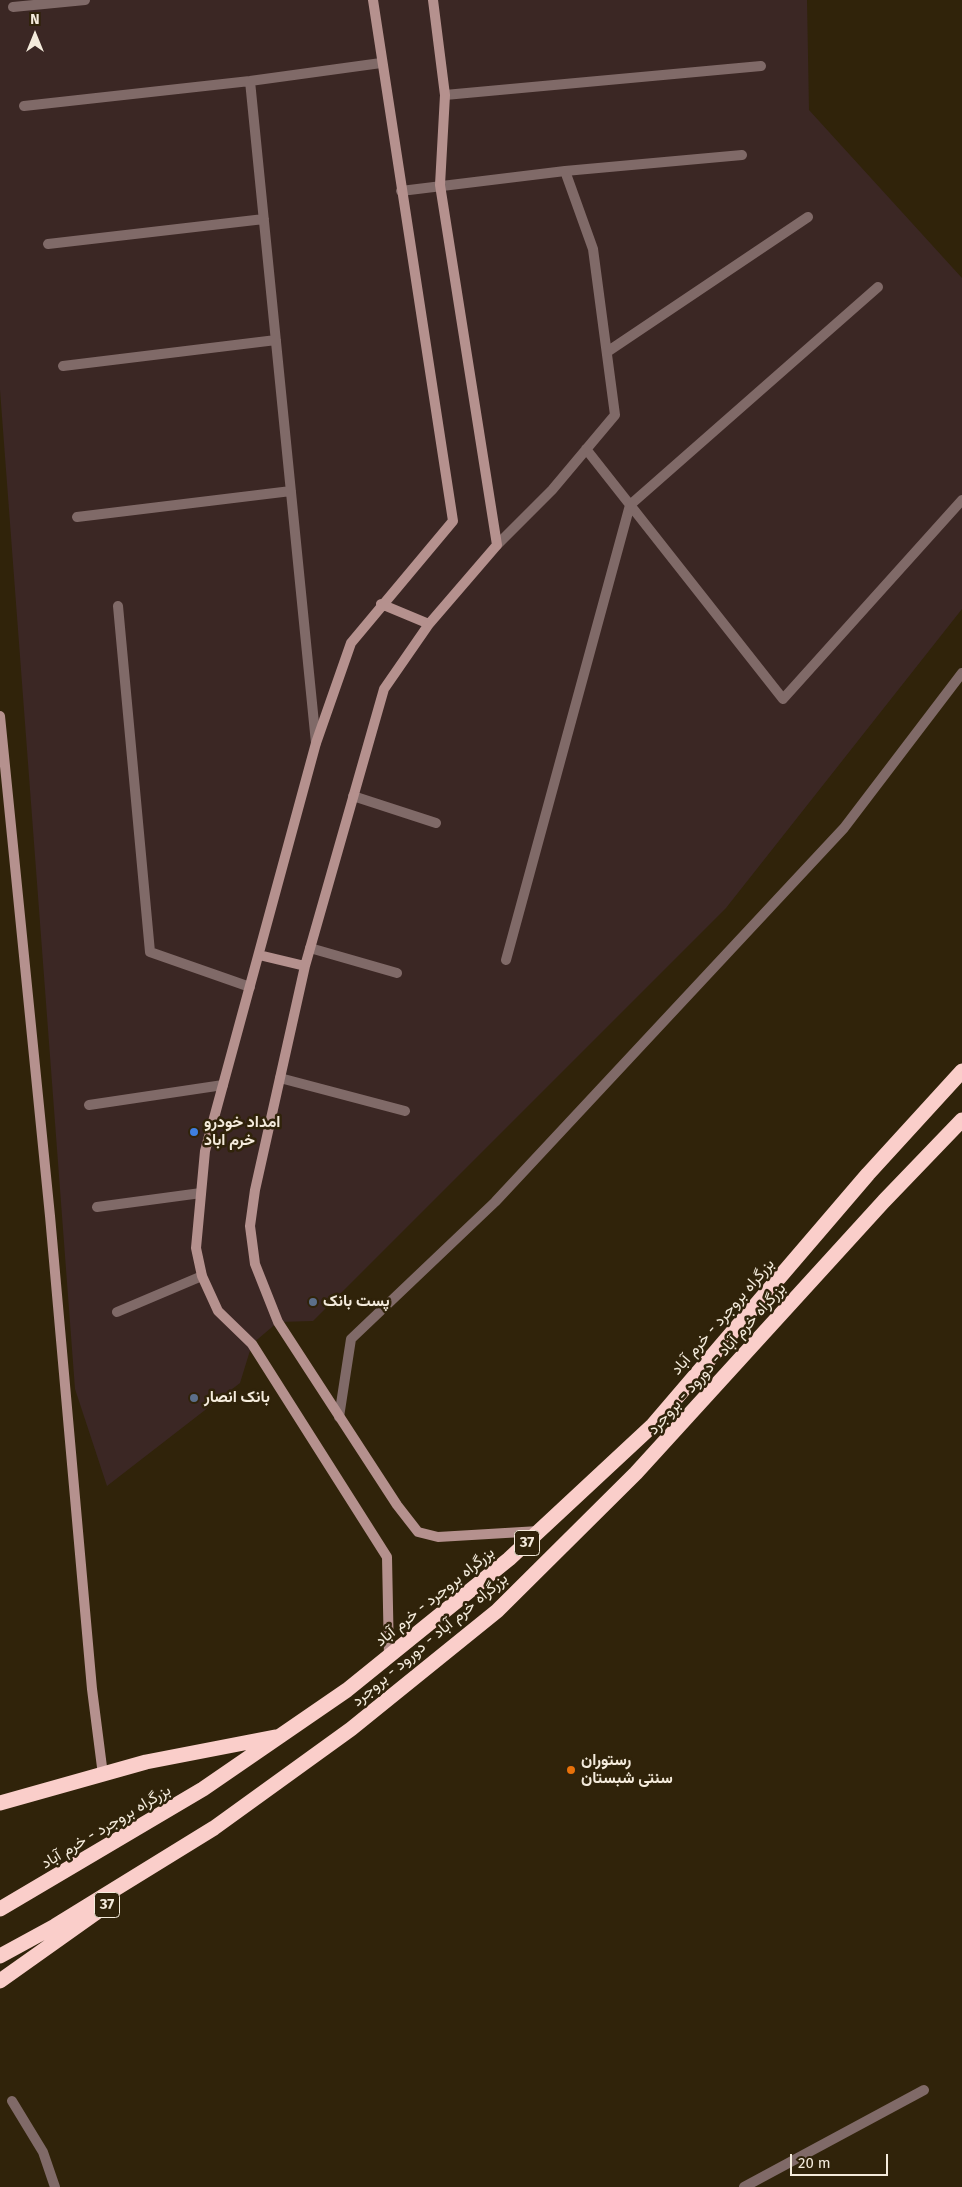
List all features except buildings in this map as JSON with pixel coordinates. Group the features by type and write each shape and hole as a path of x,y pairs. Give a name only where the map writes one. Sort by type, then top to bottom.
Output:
{"highway":[{"name":"بزرگراه بروجرد - خرم آباد","path":"0,1909 204,1789 347,1690 509,1560 653,1425 868,1174 962,1070"},
{"name":"بزرگراه خرم آباد - دورود - بروجرد","path":"0,1956 55,1926 214,1828 351,1729 497,1611 636,1474 878,1209 962,1120"},
{"path":"0,1803 146,1762 281,1736"},
{"name":"37","path":"0,1981 214,1828"}],"street":[{"path":"13,7 85,0"},
{"path":"373,0 381,63 453,521 381,604 351,643 316,743 205,1151 196,1248 202,1276 218,1311 252,1344 387,1557 389,1657"},
{"path":"433,0 445,96 440,185 497,546"},
{"path":"24,106 250,81 381,63"},
{"path":"445,96 761,66"},
{"path":"250,81 316,743"},
{"path":"401,191 565,171 742,155"},
{"path":"540,1531 438,1537 418,1532 397,1505 278,1322 255,1264 250,1226 255,1190 305,966 384,689 429,624 497,546 552,490 616,415 593,248 565,171"},
{"path":"607,352 808,217"},
{"path":"48,244 264,219"},
{"path":"506,960 630,505 878,288"},
{"path":"63,366 276,340"},
{"path":"586,449 783,699 962,500"},
{"path":"77,517 291,491"},
{"path":"381,604 429,624"},
{"path":"118,606 150,952 250,987"},
{"path":"340,1417 351,1339 495,1202 844,828 962,673"},
{"path":"0,716 50,1216 91,1679 103,1775"},
{"path":"354,796 436,823"},
{"path":"310,948 396,973"},
{"path":"259,955 305,966"},
{"path":"280,1078 405,1111"},
{"path":"89,1105 223,1085"},
{"path":"97,1207 201,1193"},
{"path":"117,1312 202,1276"},
{"path":"744,2187 924,2090"},
{"path":"12,2101 44,2152 55,2187"}],"shaded area":[{"path":"0,0 807,0 809,110 962,278 962,609 726,908 313,1321 278,1322 252,1344 240,1383 107,1486 75,1389 0,390"}],"place":[{"name":"امداد خودرو خرم اباد","path":"194,1132"},
{"name":"پست بانک","path":"313,1302"},
{"name":"بانک انصار","path":"194,1398"},
{"name":"رستوران سنتی شبستان","path":"571,1770"}]}
